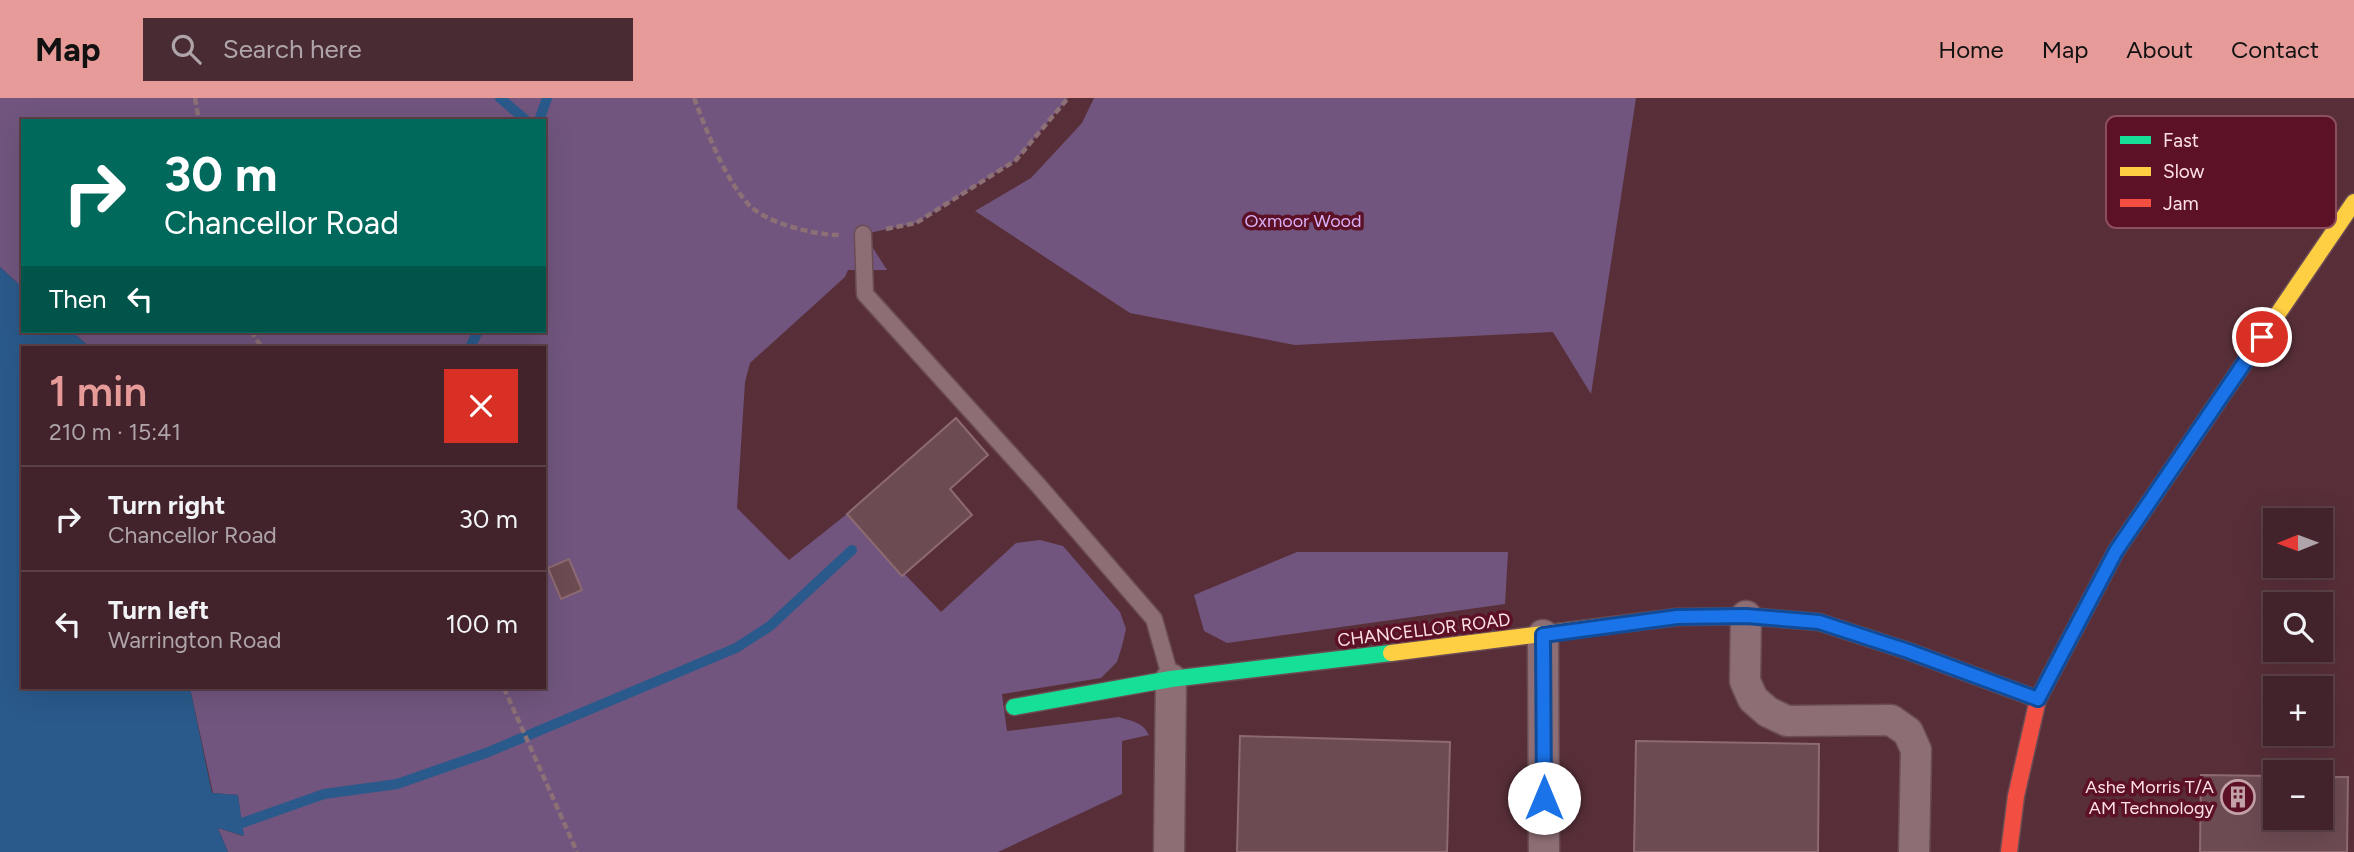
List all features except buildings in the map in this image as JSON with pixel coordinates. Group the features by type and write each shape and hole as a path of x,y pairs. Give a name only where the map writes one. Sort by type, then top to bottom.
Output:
{"street":[{"path":"2009,852 2016,796 2038,699 2116,551 2354,202"},
{"path":"1746,616 1745,681 1753,699 1768,712 1787,721 1891,720 1908,732 1916,750 1914,852"},
{"name":"CHANCELLOR ROAD","path":"1014,707 1171,678 1677,617 1746,616 1819,622 1908,651 2038,699"},
{"path":"1543,635 1544,852"},
{"path":"1168,852 1171,678"}],"lane":[{"path":"863,234 865,295 1154,619 1171,678"}],"path":[{"path":"195,98 200,119"},
{"path":"694,98 725,169 750,206 789,228 832,235 863,234 916,223 1016,160 1068,98"},
{"path":"505,689 577,852"}],"green space":[{"path":"0,98 1068,98 1016,160 916,223 864,234 887,270 848,270 845,277 750,363 745,382 737,508 789,560 847,514 941,612 1016,543 1040,540 1063,546 1120,612 1126,629 1122,646 1117,662 1101,678 1002,694 1007,731 1119,717 1140,725 1149,735 1122,741 1122,794 998,852 228,852 218,828 243,836 238,795 213,793 190,689 546,689 546,346 89,346 73,333 546,333 546,119 21,119 21,286 0,267"},
{"name":"Oxmoor Wood","path":"1094,98 1636,98 1591,394 1553,332 1295,345 1130,313 975,211 1031,178 1082,123"},
{"path":"1297,552 1508,552 1505,604 1227,643 1204,631 1194,595"}],"water":[{"path":"0,267 21,286 21,333 73,333 89,346 21,346 21,689 190,689 212,793 238,795 244,836 218,828 228,852 0,852"}],"waterway":[{"path":"500,98 525,119"},
{"path":"540,119 547,98"},
{"path":"471,346 477,333"},
{"path":"242,823 324,794 397,784 486,753 736,648 770,626 852,550"}],"traffic: fast":[{"path":"1908,651 2038,699"},
{"path":"1014,707 1171,679 1391,653"}],"traffic: slow":[{"path":"2185,450 2354,202"},
{"path":"1391,653 1677,617 1746,616 1819,622 1908,651"}],"traffic: jam":[{"path":"2009,852 2016,796 2038,699 2116,551 2185,450"}],"place":[{"name":"Ashe Morris T/A AM Technology","path":"2238,797"}],"route":[{"path":"1544,798 1543,635 1677,617 1746,616 1819,622 1908,651 2038,699 2116,551 2262,337"}]}
